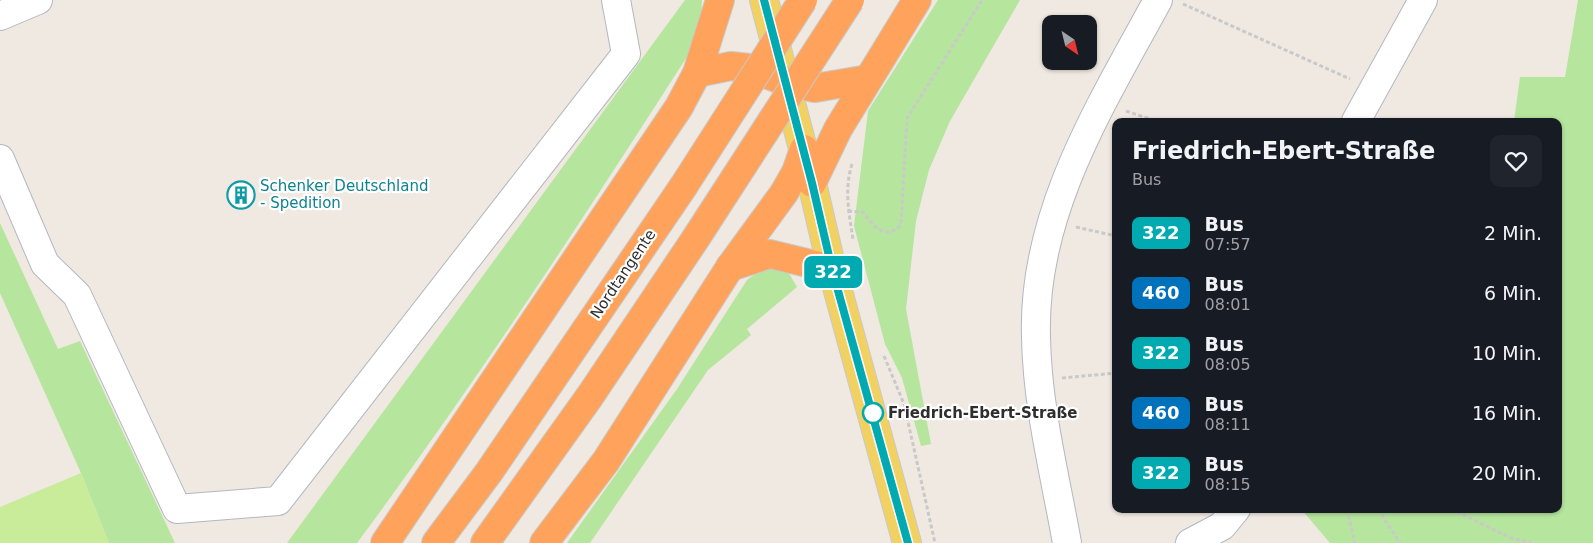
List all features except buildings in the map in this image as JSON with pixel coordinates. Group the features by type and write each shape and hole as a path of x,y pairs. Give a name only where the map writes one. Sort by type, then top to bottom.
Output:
{"highway":[{"path":"385,543 673,115 697,73 720,0"},
{"name":"Nordtangente","path":"436,543 489,472 683,186 803,0"},
{"path":"484,543 590,396 696,238 850,0"},
{"path":"812,183 838,129 917,0"},
{"path":"697,73 731,66 749,68 784,81 815,88 868,78"},
{"path":"544,543 606,461 730,266 784,193 796,172 804,149"},
{"path":"730,266 770,254 832,269"}],"main road":[{"path":"764,0 784,81 804,149 832,269 908,543"}],"street":[{"path":"0,16 38,0"},
{"path":"0,159 45,264 77,295 177,510 278,501 626,54 616,0"},
{"path":"1067,543 1038,380 1036,301 1041,263 1052,221 1081,143 1158,0"},
{"path":"1358,118 1423,0"},
{"path":"1190,543 1222,526 1233,513"}],"path":[{"path":"848,211 863,212 875,229 880,232 896,230 901,226 907,118 982,0"},
{"path":"1175,0 1374,89"},
{"path":"1102,102 1147,118"},
{"path":"852,162 848,177 848,211 855,248"},
{"path":"1052,221 1112,235"},
{"path":"883,353 904,404 935,543"},
{"path":"1038,380 1112,373"},
{"path":"1349,513 1355,543"},
{"path":"1381,513 1400,543"},
{"path":"1459,513 1511,538 1532,543"}],"green space":[{"path":"685,0 702,0 701,18 690,52 528,300 401,483 357,543 287,543"},
{"path":"938,0 1020,0 950,121 929,170 916,221 906,309 931,444 921,446 902,378 885,344 854,226 868,111"},
{"path":"1578,0 1593,0 1593,543 1330,543 1304,513 1562,513 1562,118 1514,118 1520,77 1565,77"},
{"path":"0,223 58,349 80,341 175,543 109,543 81,473 0,293"},
{"path":"775,267 787,270 797,287 747,329 751,335 708,370 590,543 567,543 677,389 747,280 760,270"},
{"path":"81,473 109,543 0,543 0,507"}],"bus line":[{"name":"322","path":"764,0 784,81 804,149 832,269 908,543"}],"place":[{"name":"Schenker Deutschland - Spedition","path":"241,195"},
{"name":"Friedrich-Ebert-Straße","path":"873,413"}]}
